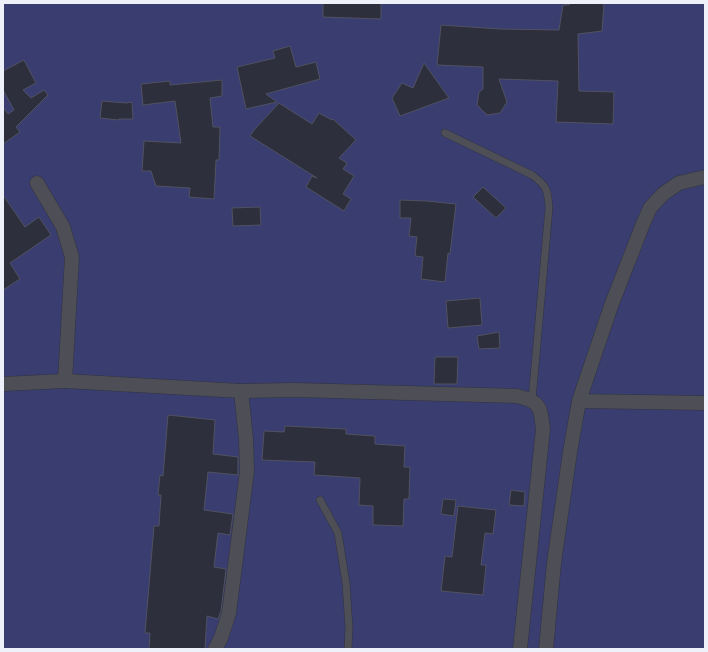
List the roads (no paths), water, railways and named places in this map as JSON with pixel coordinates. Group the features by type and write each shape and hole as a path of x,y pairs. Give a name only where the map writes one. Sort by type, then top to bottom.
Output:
{"street":[{"path":"546,649 554,563 579,401 611,306 650,208 663,194 679,184 705,177"},
{"path":"37,183 63,227 72,257 65,381"},
{"path":"3,384 65,381 241,391 294,390 517,396 532,400 540,408 543,429 520,649"},
{"path":"214,649 221,638 229,612 247,471 246,439 241,391"},
{"path":"579,401 705,403"}],"lane":[{"path":"445,133 532,175 543,183 549,195 532,400"},
{"path":"320,500 338,533 346,583 348,649"}]}
